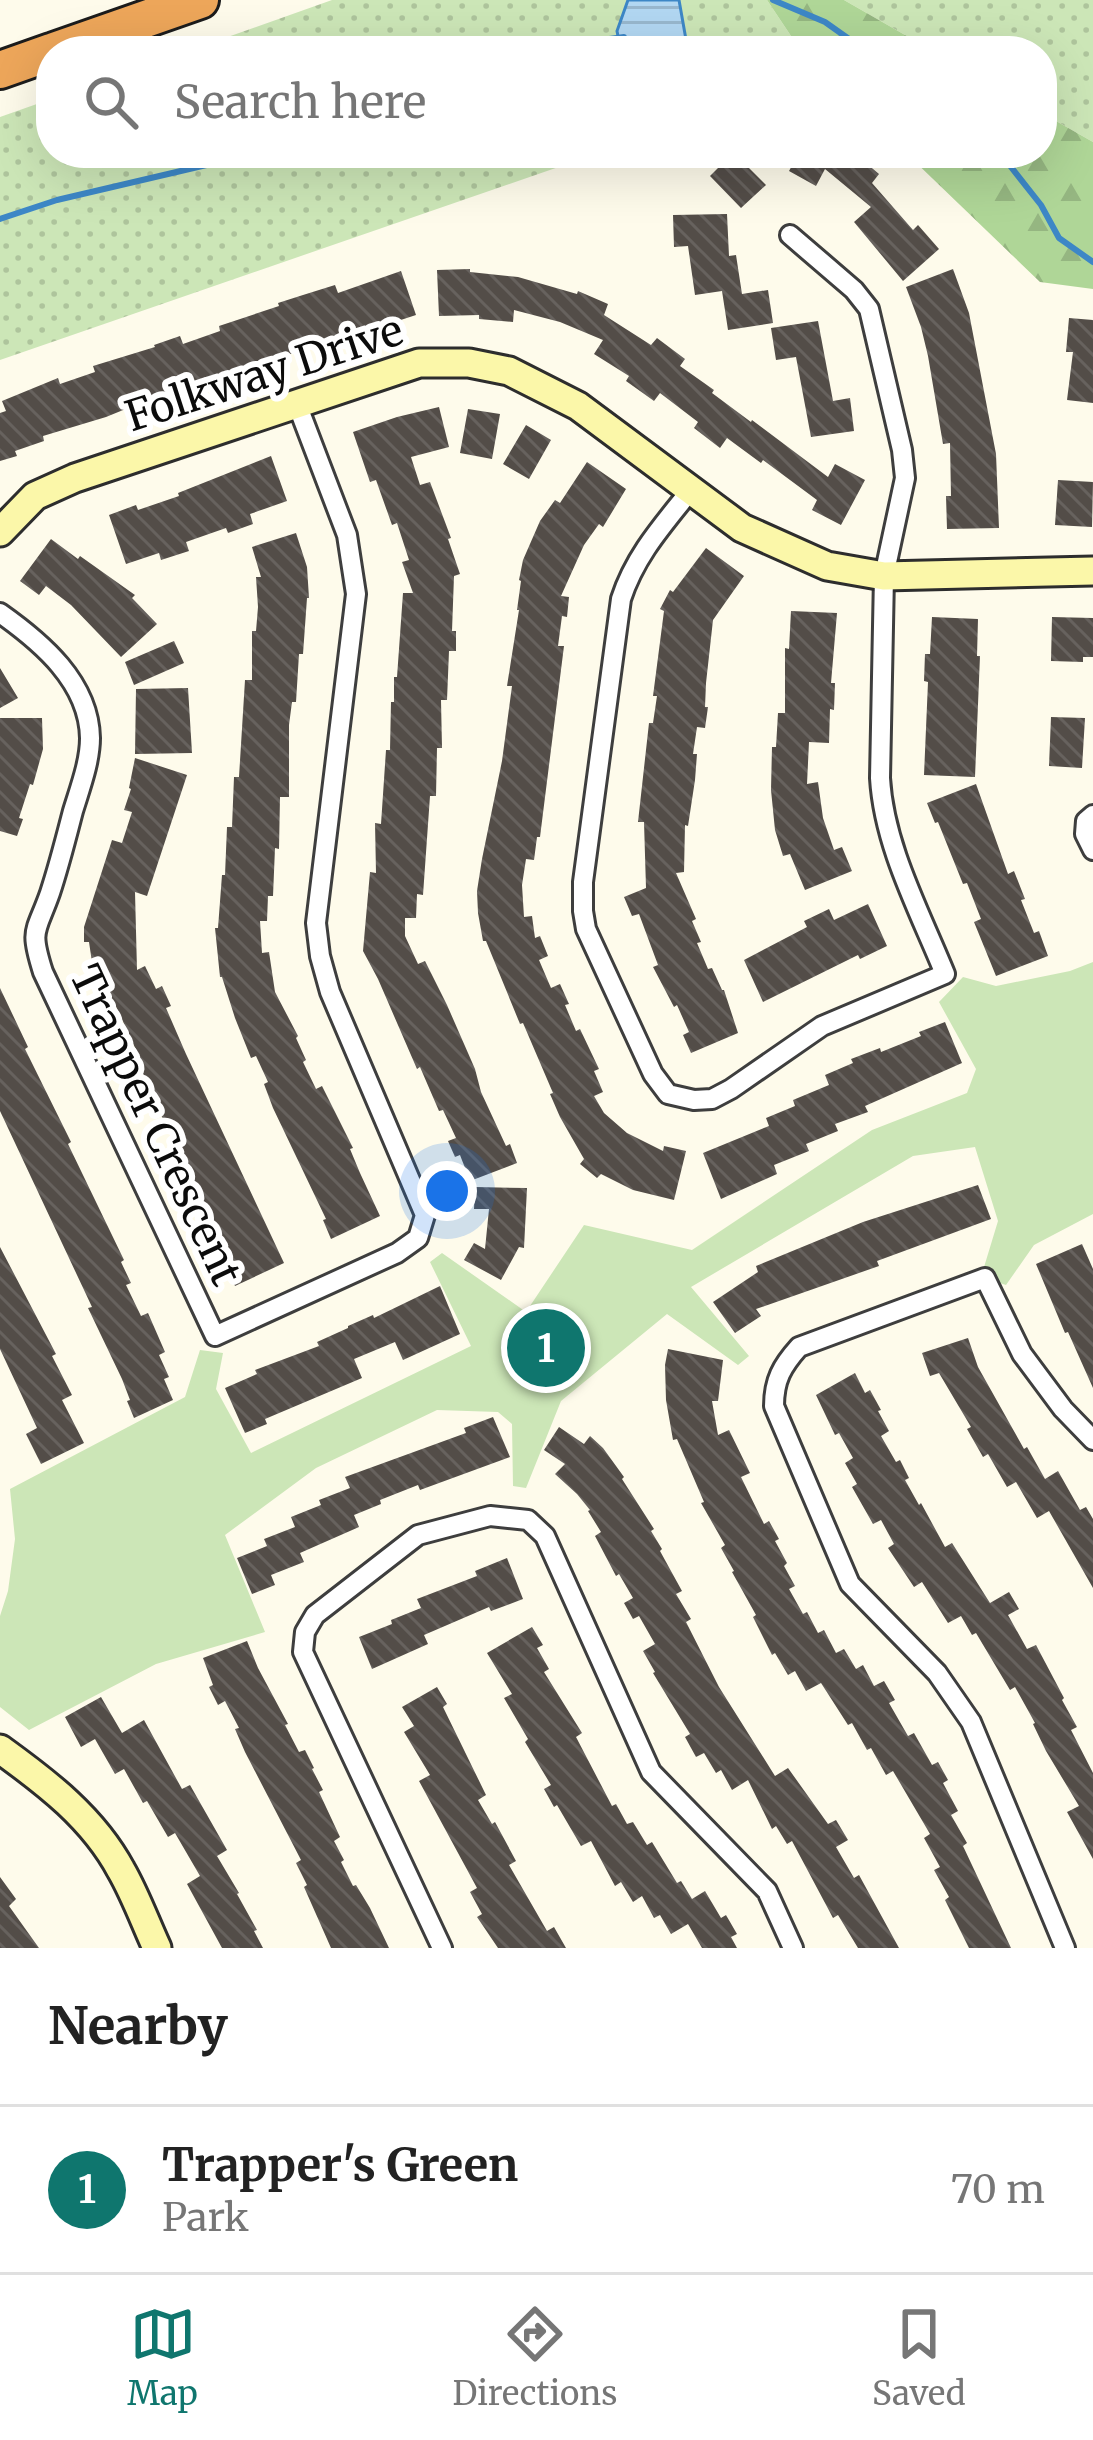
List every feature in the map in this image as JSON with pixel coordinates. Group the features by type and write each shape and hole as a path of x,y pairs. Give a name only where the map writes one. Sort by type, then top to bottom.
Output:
{"highway":[{"path":"96,36 200,0"},
{"path":"0,70 36,57"}],"street":[{"path":"690,491 628,575 583,896 586,929 653,1073 668,1094 694,1100 712,1099 731,1089 822,1026 945,974 882,808 884,576 905,478 902,450 869,309 854,290 790,235"},
{"name":"Folkway Drive","path":"0,532 35,496 75,478 419,362 469,363 509,371 578,406 742,528 827,566 884,576 1093,571"},
{"name":"Trapper Crescent","path":"0,613 36,639 65,671 83,705 90,737 50,894 33,934 37,952 214,1336 398,1253 418,1238 425,1215 330,992 320,956 316,923 356,594 347,535 298,404"},
{"path":"1093,815 1086,821 1085,834 1093,850"},
{"path":"1065,1948 958,1699 850,1584 774,1406 774,1386 799,1347 985,1278 1022,1354 1093,1440"},
{"path":"442,1948 303,1652 305,1632 315,1615 418,1534 490,1516 528,1520 545,1536 651,1772 766,1891 794,1948"},
{"path":"0,1749 50,1786 87,1822 120,1867 157,1948"}],"green space":[{"path":"332,0 767,0 791,36 230,36"},
{"path":"767,0 844,0 907,36 791,36"},
{"path":"844,0 1093,0 1093,142 1057,122 1057,36 907,36"},
{"path":"36,104 36,168 556,168 0,360 0,117"},
{"path":"1057,122 1093,142 1093,289 1040,282 922,168 1057,168"},
{"path":"1093,962 1093,1214 1034,1245 1006,1285 981,1277 998,1221 975,1147 913,1156 691,1287 749,1356 738,1365 667,1314 561,1401 526,1488 513,1486 512,1424 498,1412 437,1410 316,1468 225,1535 265,1632 156,1664 29,1730 0,1707 0,1616 15,1539 10,1489 185,1397 200,1350 223,1353 216,1389 251,1453 471,1346 430,1262 442,1253 526,1312 584,1225 692,1250 872,1130 967,1093 976,1069 939,1002 963,977 996,986"}],"water":[{"path":"628,0 679,0 685,36 618,36"}],"building":[{"path":"718,168 749,168 766,185 741,208 710,176"},
{"path":"791,168 872,168 879,174 872,183 913,230 918,225 939,249 903,281 854,222 871,207 825,169 816,186"},
{"path":"727,214 729,256 736,255 742,294 768,290 773,323 728,330 722,291 695,295 688,246 674,247 673,215"},
{"path":"470,269 578,291 608,304 604,315 651,345 657,338 685,359 680,366 712,393 828,477 835,464 865,480 841,525 812,510 817,500 763,460 761,463 727,438 720,448 694,428 698,422 660,393 654,401 626,381 629,376 594,354 603,340 514,310 513,322 479,319 479,315 439,316 437,270"},
{"path":"953,269 969,313 996,454 999,528 947,529 950,443 943,444 928,356 906,287"},
{"path":"401,271 416,315 358,334 356,330 203,386 200,380 132,403 106,417 43,436 44,441 0,461 0,413 6,411 2,401 58,378 60,384 95,372 93,366 180,336 183,344 220,331 219,326 278,303 335,285 338,293"},
{"path":"1069,318 1093,320 1093,403 1067,400 1073,352 1066,352"},
{"path":"818,321 833,401 850,398 854,431 811,437 796,357 776,360 771,328"},
{"path":"439,407 449,447 411,457 420,485 430,482 460,574 454,576 456,651 449,651 447,700 441,700 442,748 437,748 436,796 430,796 423,895 417,894 416,918 405,918 405,936 418,964 425,961 447,1005 481,1092 517,1163 470,1181 460,1155 455,1157 448,1141 456,1138 443,1110 439,1111 420,1067 417,1069 363,951 370,872 376,873 375,823 381,824 386,750 390,750 403,593 413,593 402,562 409,560 397,523 392,525 376,480 370,482 353,432"},
{"path":"468,409 500,414 492,459 460,453"},
{"path":"526,425 551,440 529,479 503,464"},
{"path":"271,456 287,501 250,514 253,524 186,542 189,551 161,560 159,553 126,564 109,515 179,496"},
{"path":"587,462 626,489 603,527 599,524 584,545 561,596 569,597 558,646 564,646 540,837 534,860 526,859 522,885 524,917 532,916 535,938 540,936 548,956 539,960 551,988 560,984 576,1031 580,1029 599,1069 594,1071 603,1092 594,1096 604,1113 627,1133 663,1151 664,1146 686,1151 674,1200 633,1190 601,1174 597,1178 580,1164 584,1159 560,1117 523,1023 483,941 478,913 477,891 512,686 507,686 523,560 540,521 555,500 560,503"},
{"path":"1058,480 1093,482 1092,527 1055,525"},
{"path":"296,533 307,567 309,598 289,725 289,797 280,797 273,896 268,896 267,921 260,921 262,953 269,952 275,992 298,1036 303,1062 316,1089 322,1086 353,1148 380,1216 331,1239 273,1108 264,1084 268,1082 256,1056 251,1058 235,1018 220,977 215,928 225,875 227,827 232,827 234,777 239,777 245,680 252,680 256,577 261,577 252,547"},
{"path":"51,539 135,595 132,598 157,624 121,657 46,586 39,595 20,581"},
{"path":"706,548 744,576 713,620 708,707 705,728 697,727 693,754 697,754 685,825 684,872 676,873 696,919 692,921 701,942 697,943 724,990 738,1033 691,1053 683,1035 689,1032 653,967 658,965 639,914 632,916 624,897 646,888 644,822 638,822 649,723 653,723 657,696 653,696 664,611 660,609"},
{"path":"791,611 837,613 829,743 809,742 807,784 818,782 834,850 842,847 852,871 805,890 790,854 783,856 771,790 778,713 785,713 785,648 789,649"},
{"path":"932,617 978,619 975,777 924,775 925,654 930,654"},
{"path":"1052,617 1093,618 1093,657 1083,657 1083,662 1051,661"},
{"path":"174,641 184,663 134,685 125,662"},
{"path":"0,668 18,698 0,708"},
{"path":"188,688 192,753 135,754 136,689"},
{"path":"1051,717 1085,718 1082,768 1049,766"},
{"path":"0,718 42,718 43,749 17,836 0,831"},
{"path":"135,758 187,775 147,896 135,892 137,970 145,966 156,989 162,986 186,1054 284,1263 235,1286 220,1241 195,1189 192,1191 177,1147 142,1077 137,1052 114,1002 109,1004 94,976 89,942 84,942 84,927 112,840 122,843 132,812 124,810"},
{"path":"976,784 1008,874 1014,871 1034,933 1039,931 1048,956 996,976 974,922 981,919 967,883 963,884 927,803"},
{"path":"868,904 887,946 860,959 858,955 763,1002 744,960 807,927 804,921 829,909 834,920"},
{"path":"0,988 124,1260 131,1283 126,1285 141,1316 148,1313 165,1352 159,1355 173,1400 134,1418 122,1379 88,1308 92,1307 0,1111"},
{"path":"945,1022 962,1063 865,1106 868,1112 835,1124 838,1131 806,1144 809,1151 774,1165 777,1174 721,1199 703,1153 769,1126 766,1118 829,1085 825,1075 853,1063 851,1059 880,1048 881,1052"},
{"path":"978,1185 991,1219 877,1261 879,1266 756,1309 761,1316 735,1333 713,1302 758,1272 756,1266 863,1222"},
{"path":"475,1187 527,1188 524,1248 519,1247 501,1280 464,1260 474,1243 485,1249 489,1209 474,1209"},
{"path":"1082,1244 1093,1269 1093,1388 1036,1264"},
{"path":"0,1247 56,1354 52,1356 72,1395 62,1400 84,1443 41,1464 26,1434 37,1428 0,1349"},
{"path":"440,1286 460,1334 403,1360 395,1342 354,1359 362,1378 265,1419 267,1424 245,1433 225,1388"},
{"path":"968,1338 978,1367 1024,1449 1027,1447 1045,1479 1058,1471 1080,1510 1086,1507 1093,1519 1093,1588 1049,1511 1037,1518 1016,1482 1007,1487 988,1454 983,1457 939,1373 930,1376 922,1353"},
{"path":"668,1349 723,1360 718,1401 712,1401 718,1435 729,1430 750,1473 741,1477 764,1524 769,1521 779,1539 775,1541 795,1586 789,1589 818,1633 824,1630 836,1653 844,1649 856,1669 863,1665 874,1686 884,1681 895,1700 889,1703 908,1736 914,1733 932,1765 938,1762 958,1811 951,1815 967,1843 963,1846 1011,1948 969,1948 934,1870 940,1867 924,1838 930,1834 893,1771 886,1775 821,1683 806,1691 795,1671 788,1675 772,1655 721,1548 725,1545 701,1503 677,1439 673,1440 666,1400"},
{"path":"855,1373 881,1410 889,1431 881,1436 896,1462 900,1460 909,1478 905,1480 945,1547 952,1543 990,1603 1009,1592 1019,1609 1008,1615 1027,1649 1036,1645 1064,1698 1077,1727 1071,1730 1093,1773 1093,1859 1067,1812 1079,1806 1015,1687 1010,1690 961,1616 948,1623 922,1582 914,1587 888,1548 894,1544 881,1520 873,1524 852,1487 857,1484 845,1463 853,1458 839,1433 835,1435 816,1395"},
{"path":"493,1417 510,1457 380,1500 381,1504 354,1515 359,1527 300,1553 304,1562 271,1575 275,1585 252,1594 237,1558 267,1546 264,1539 295,1527 291,1517 350,1488 345,1477 466,1433 464,1428"},
{"path":"559,1427 584,1444 590,1436 624,1477 654,1529 682,1591 676,1594 691,1619 686,1622 719,1687 775,1776 788,1768 828,1824 836,1820 848,1840 836,1847 854,1878 859,1875 899,1948 858,1948 838,1915 833,1918 792,1841 787,1844 776,1826 772,1829 748,1780 732,1790 704,1753 696,1757 685,1737 690,1734 643,1651 655,1644 639,1616 633,1619 624,1603 633,1598 595,1536 601,1532 590,1510 555,1474 565,1464 544,1450"},
{"path":"507,1558 523,1599 491,1611 489,1607 424,1635 428,1644 372,1669 359,1637 421,1608 417,1599 477,1576 475,1571"},
{"path":"532,1627 543,1645 537,1648 549,1669 544,1672 582,1733 576,1737 612,1806 616,1804 627,1824 633,1822 647,1845 652,1842 692,1899 705,1891 737,1934 731,1937 737,1948 702,1948 688,1924 671,1934 660,1915 654,1918 642,1896 633,1902 621,1882 615,1886 591,1841 581,1846 557,1805 554,1807 544,1789 551,1785 504,1698 512,1694 487,1653"},
{"path":"247,1641 299,1752 305,1750 314,1768 323,1790 319,1792 340,1837 334,1841 341,1862 389,1948 331,1948 304,1887 296,1863 301,1860 245,1752 225,1701 218,1705 209,1687 213,1685 203,1658"},
{"path":"437,1687 486,1795 478,1800 516,1861 509,1865 547,1931 554,1927 566,1948 498,1948 477,1917 482,1914 470,1892 477,1888 419,1781 430,1775 404,1732 414,1726 402,1707"},
{"path":"101,1697 122,1733 144,1720 182,1789 190,1785 227,1850 217,1856 263,1948 222,1948 187,1884 200,1876 175,1833 168,1837 124,1769 115,1774 95,1739 81,1747 65,1717"},
{"path":"0,1877 16,1899 9,1906 39,1948 0,1948"}],"waterway":[{"path":"773,0 825,22 845,36"},
{"path":"0,219 57,200 194,168"},
{"path":"1012,168 1059,238 1093,262"}],"place":[{"name":"Trapper's Green","path":"546,1348"}]}
